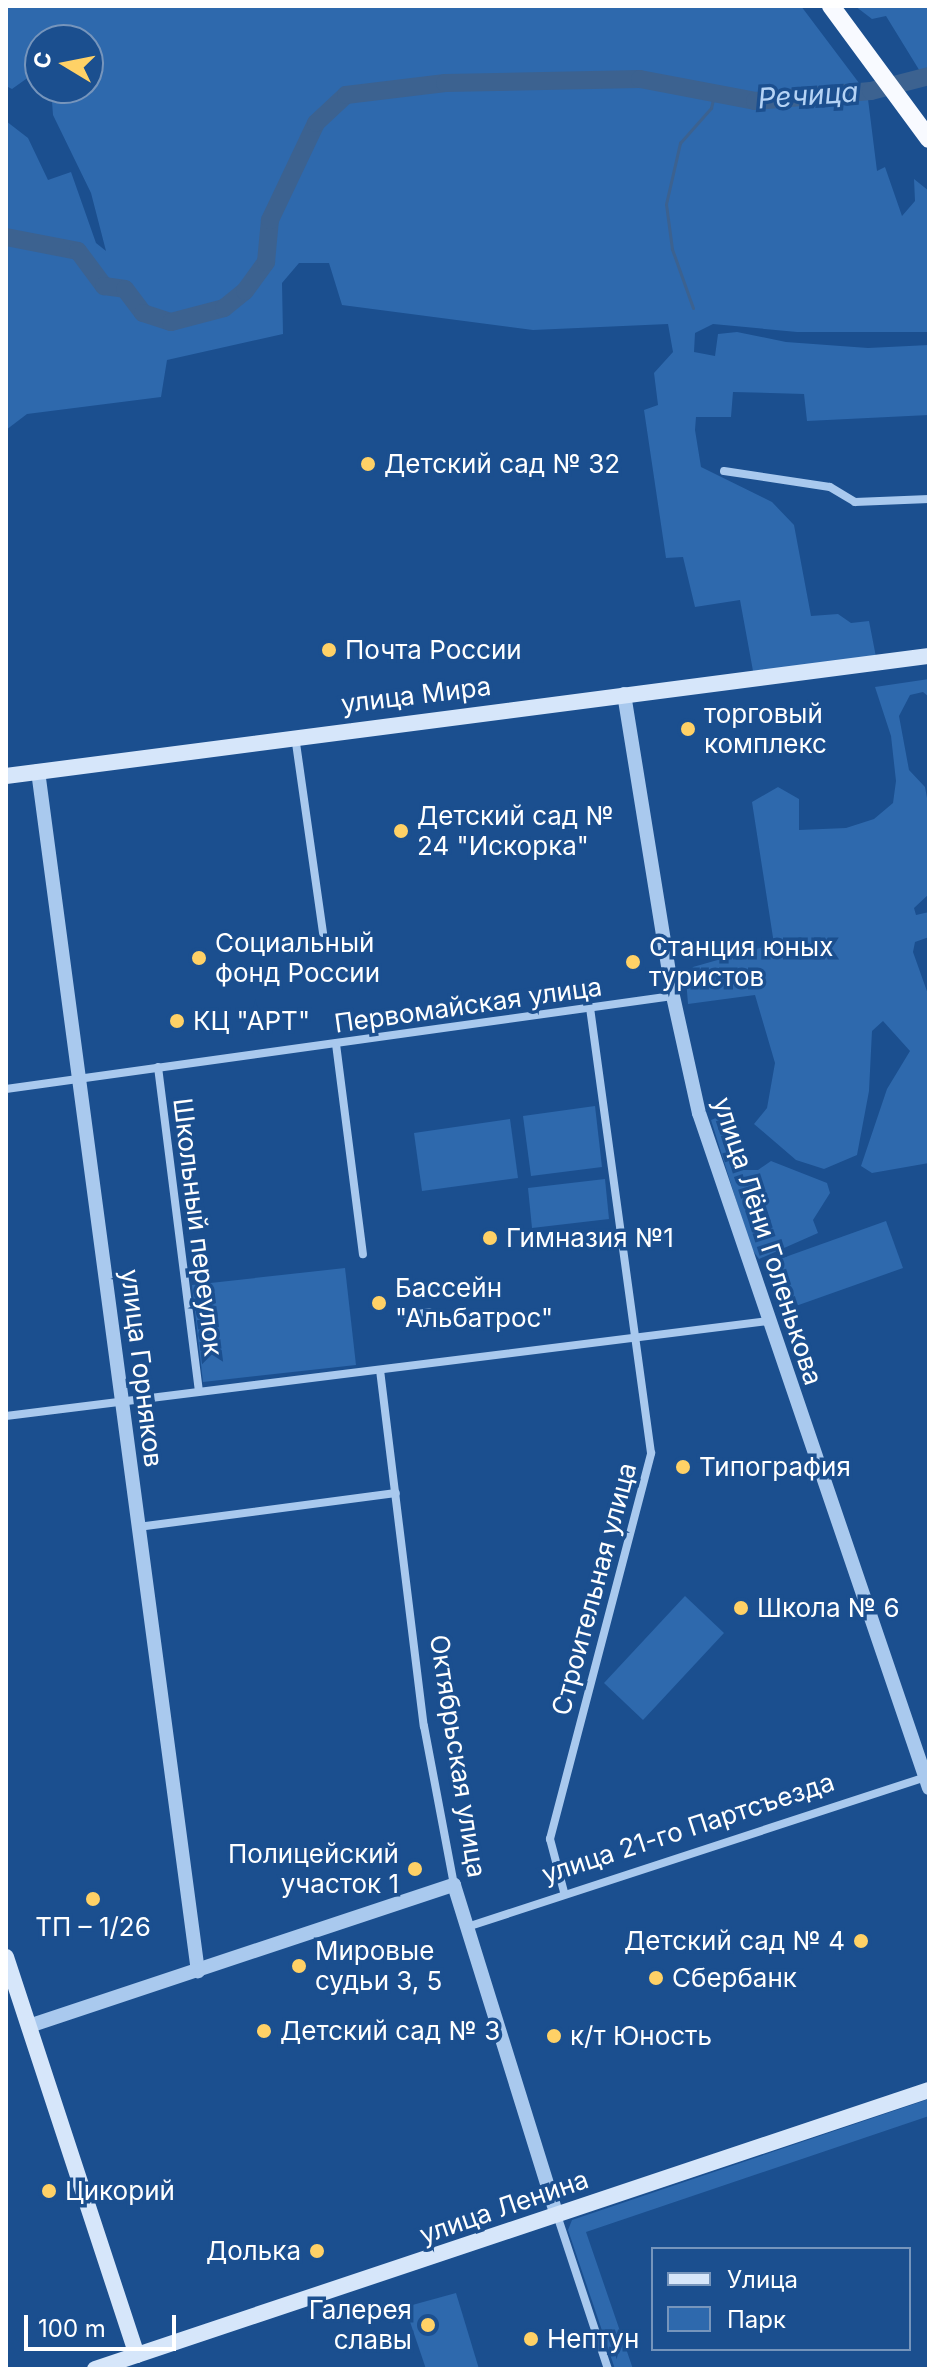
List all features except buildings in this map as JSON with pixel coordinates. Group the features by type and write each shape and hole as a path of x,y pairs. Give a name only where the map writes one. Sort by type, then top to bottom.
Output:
{"highway":[{"path":"831,6 924,133"}],"main road":[{"name":"улица Мира","path":"6,776 295,735 929,656"},
{"path":"6,1957 137,2355"},
{"name":"улица Ленина","path":"95,2369 929,2090"}],"street":[{"path":"724,471 830,487 855,502 929,499"},
{"name":"улица Лёни Голенькова","path":"624,694 673,996 699,1113 927,1782"},
{"path":"295,735 323,933"},
{"name":"улица Горняков","path":"38,771 198,1971"},
{"name":"Первомайская улица","path":"6,1089 673,996"},
{"name":"Строительная улица","path":"564,1892 550,1839 651,1453 590,1008"},
{"path":"336,1044 363,1254"},
{"name":"Школьный переулок","path":"158,1067 199,1391"},
{"path":"405,1315 429,1311"},
{"path":"6,1416 769,1321"},
{"name":"Октябрьская улица","path":"380,1370 424,1726 454,1885 608,2369"},
{"path":"138,1527 396,1493"},
{"name":"улица 21-го Партсъезда","path":"467,1927 564,1892 927,1782"},
{"path":"29,2026 454,1885"}],"green space":[{"path":"6,6 801,6 859,83 833,98 868,99 877,171 885,167 902,216 915,201 914,179 929,191 929,332 797,332 713,324 695,333 694,352 715,356 718,334 737,332 786,342 868,348 929,345 929,415 807,421 804,394 733,392 731,417 696,417 695,430 701,467 772,502 794,525 811,616 838,614 851,623 869,621 876,657 753,671 740,600 695,607 683,557 666,558 644,410 658,405 654,373 673,352 668,324 533,330 342,305 329,263 299,263 282,283 283,334 167,360 161,397 27,414 6,430 6,121 28,138 48,180 71,172 96,243 106,251 91,193 53,115 52,104 104,104 104,24 24,24 24,80 12,89 6,86"},
{"path":"855,6 929,6 929,86 886,16 872,19"},
{"path":"929,679 929,697 923,692 910,695 899,716 909,770 925,787 929,809 929,894 914,908 916,915 929,912 929,937 915,942 913,952 929,997 929,1163 872,1173 861,1166 887,1089 910,1051 883,1021 872,1031 869,1091 857,1155 824,1169 796,1160 754,1124 767,1108 775,1063 755,995 688,1004 686,979 693,967 774,944 752,802 778,787 799,799 799,830 846,828 874,819 893,803 896,781 891,736 875,687"},
{"path":"595,1106 602,1167 531,1176 523,1116"},
{"path":"716,1118 728,1129 744,1170 758,1170 771,1161 827,1183 830,1193 813,1220 818,1233 759,1259 751,1248 711,1120"},
{"path":"510,1119 518,1178 422,1191 414,1133"},
{"path":"605,1179 609,1219 532,1228 528,1188"},
{"path":"886,1221 903,1268 793,1307 777,1260"},
{"path":"345,1268 356,1365 203,1382 192,1285"},
{"path":"685,1596 724,1633 643,1720 604,1683"},
{"path":"929,2099 929,2116 586,2232 633,2369 615,2369 568,2230 572,2220"},
{"path":"456,2293 479,2369 426,2369 405,2307"}],"waterway":[{"name":"Речица","path":"6,237 78,251 104,286 125,289 143,313 171,322 224,308 245,291 266,262 270,220 316,123 346,95 445,83 640,79 755,101 871,91 929,76"},
{"path":"693,308 672,249 666,204 680,143 711,108 714,95"}],"place":[{"name":"Детский сад № 32","path":"368,464"},
{"name":"Почта России","path":"329,650"},
{"name":"торговый комплекс","path":"688,729"},
{"name":"Детский сад № 24 \"Искорка\"","path":"401,831"},
{"name":"Социальный фонд России","path":"199,958"},
{"name":"Станция юных туристов","path":"633,962"},
{"name":"КЦ \"АРТ\"","path":"177,1021"},
{"name":"Гимназия №1","path":"490,1238"},
{"name":"Бассейн \"Альбатрос\"","path":"379,1303"},
{"name":"Типография","path":"683,1467"},
{"name":"Школа № 6","path":"741,1608"},
{"name":"Полицейский участок 1","path":"415,1869"},
{"name":"ТП – 1/26","path":"93,1899"},
{"name":"Детский сад № 4","path":"861,1941"},
{"name":"Мировые судьи 3, 5","path":"299,1966"},
{"name":"Сбербанк","path":"656,1978"},
{"name":"Детский сад № 3","path":"264,2031"},
{"name":"к/т Юность","path":"554,2036"},
{"name":"Цикорий","path":"49,2191"},
{"name":"Долька","path":"317,2251"},
{"name":"Галерея славы","path":"428,2325"},
{"name":"Нептун","path":"531,2339"}]}
